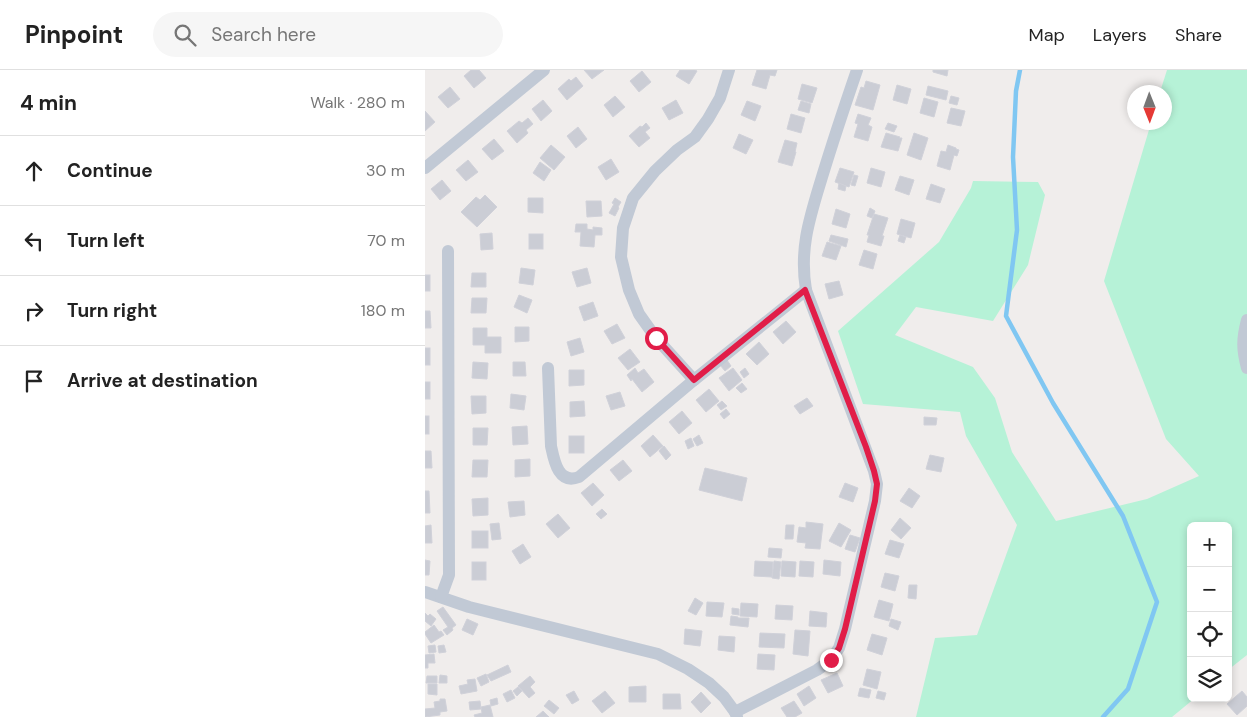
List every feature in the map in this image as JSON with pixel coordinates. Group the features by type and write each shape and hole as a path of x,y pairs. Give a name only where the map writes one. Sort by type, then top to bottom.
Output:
{"street":[{"path":"425,168 545,70"},
{"path":"694,380 656,338 639,314 629,290 621,257 623,228 633,198 655,171 677,150 695,137 708,119 720,98 729,70"},
{"path":"425,592 469,607 658,654 688,669 709,683 724,697 736,714 817,670 831,660 839,648 845,629 875,501 877,484 874,471 805,290 803,249 829,153 857,70"},
{"path":"441,597 449,575 448,251"},
{"path":"549,368 551,446 557,468 569,480 579,477 805,290"},
{"path":"1247,320 1243,337 1244,357 1247,368"}],"green space":[{"path":"1167,70 1247,70 1247,655 1232,667 1232,522 1187,522 1187,702 1190,702 1172,717 916,717 935,638 977,635 1017,525 966,436 960,412 863,404 838,331 939,242 971,188 973,181 1038,182 1045,195 1028,265 993,321 916,307 895,335 973,367 995,398 1012,452 1056,521 1147,499 1199,476 1166,439 1104,281 1149,130 1172,130 1172,85 1162,85"}],"building":[{"path":"471,70 479,70 486,78 474,88 464,76"},
{"path":"584,70 604,70 592,79"},
{"path":"680,70 697,71 689,84 676,76"},
{"path":"757,70 777,70 775,76 770,75 766,89 752,85"},
{"path":"933,70 948,70 947,76 933,72"},
{"path":"642,71 651,82 639,92 630,81"},
{"path":"576,77 583,86 567,100 558,89 569,79 571,81"},
{"path":"866,81 880,85 873,110 855,105 861,87 864,88"},
{"path":"802,84 817,88 812,103 798,99"},
{"path":"897,85 911,89 907,104 893,100"},
{"path":"928,86 948,91 946,100 926,95"},
{"path":"450,87 460,99 448,108 438,97"},
{"path":"615,96 625,107 613,117 604,105"},
{"path":"951,96 959,98 957,105 949,103"},
{"path":"924,98 938,102 934,117 920,113"},
{"path":"543,100 552,111 541,121 532,109"},
{"path":"676,100 683,113 669,120 662,108"},
{"path":"747,101 761,106 755,121 741,115"},
{"path":"801,101 811,104 809,113 798,110"},
{"path":"951,108 965,111 961,126 947,123"},
{"path":"425,111 435,122 425,131"},
{"path":"791,114 805,118 801,133 787,129"},
{"path":"858,114 871,118 868,125 872,127 868,141 854,137 858,124 855,123"},
{"path":"528,118 533,124 526,130 528,133 517,143 507,131 519,121 522,123"},
{"path":"646,123 650,128 645,132 650,138 639,147 629,136"},
{"path":"888,123 897,126 894,132 885,129"},
{"path":"578,127 587,139 576,148 567,136"},
{"path":"886,133 902,138 898,151 881,147"},
{"path":"914,133 928,138 921,160 907,155"},
{"path":"739,134 753,140 746,154 733,148"},
{"path":"494,139 504,151 492,160 482,149"},
{"path":"785,140 797,143 792,166 778,162"},
{"path":"551,145 565,157 554,170 540,158"},
{"path":"948,145 959,150 957,156 954,155 950,170 937,166 941,151 946,152"},
{"path":"611,159 619,172 606,180 598,167"},
{"path":"468,160 478,172 466,181 456,170"},
{"path":"540,162 551,170 544,181 533,173"},
{"path":"840,168 854,172 849,187 835,182"},
{"path":"871,168 885,172 881,187 867,183"},
{"path":"854,175 858,176 855,186 851,185"},
{"path":"900,176 914,180 909,195 895,190"},
{"path":"442,180 451,191 440,200 431,189"},
{"path":"839,183 846,186 845,191 838,189"},
{"path":"931,184 945,189 940,203 926,199"},
{"path":"485,195 497,207 477,227 461,212 476,197 480,200"},
{"path":"528,198 543,198 543,213 528,212"},
{"path":"615,198 621,202 615,216 609,213"},
{"path":"586,201 601,201 602,216 587,217"},
{"path":"870,208 875,211 872,218 867,216"},
{"path":"836,209 850,214 846,228 832,224"},
{"path":"874,214 888,218 881,246 867,242 869,235 867,235"},
{"path":"901,219 915,223 911,238 897,234"},
{"path":"576,224 587,224 587,229 593,230 593,227 602,228 602,235 595,235 594,247 580,246 581,232 575,232"},
{"path":"492,233 493,249 481,250 480,234"},
{"path":"529,234 543,234 543,249 529,249"},
{"path":"831,235 848,239 846,247 829,241"},
{"path":"900,235 906,237 904,243 898,241"},
{"path":"827,242 841,246 836,260 822,256"},
{"path":"864,250 877,254 873,269 859,265"},
{"path":"521,268 535,270 533,285 519,283"},
{"path":"587,268 591,283 577,287 572,272"},
{"path":"472,273 486,273 486,287 471,287"},
{"path":"425,275 430,275 430,291 425,291"},
{"path":"839,281 843,295 829,299 825,284"},
{"path":"519,295 532,300 527,313 514,307"},
{"path":"472,298 487,298 486,313 471,313"},
{"path":"593,302 598,316 584,321 579,307"},
{"path":"425,311 430,311 431,328 425,328"},
{"path":"786,321 796,332 783,344 773,332"},
{"path":"617,324 625,338 612,344 604,331"},
{"path":"515,327 529,327 529,341 515,342"},
{"path":"473,328 487,328 487,337 501,337 501,353 485,353 485,345 473,345"},
{"path":"580,338 584,352 571,356 567,342"},
{"path":"759,342 769,354 757,365 746,354"},
{"path":"425,348 430,348 430,365 425,365"},
{"path":"630,349 640,362 628,370 618,358"},
{"path":"727,360 731,366 725,371 720,365"},
{"path":"473,362 488,363 487,379 472,378"},
{"path":"513,362 525,362 526,376 513,376"},
{"path":"635,368 638,373 644,369 654,382 642,392 627,375"},
{"path":"733,368 742,380 729,391 719,378"},
{"path":"745,368 749,374 744,378 740,372"},
{"path":"569,370 584,370 584,385 569,386"},
{"path":"425,382 430,382 430,399 425,399"},
{"path":"742,383 747,389 741,393 736,388"},
{"path":"709,389 719,401 706,412 696,400"},
{"path":"620,392 625,406 611,410 606,396"},
{"path":"511,394 526,396 524,410 510,408"},
{"path":"471,396 486,396 486,413 472,414"},
{"path":"807,398 813,406 800,414 794,406"},
{"path":"584,401 585,416 570,417 570,402"},
{"path":"722,401 727,406 721,410 717,405"},
{"path":"726,409 730,414 724,419 720,414"},
{"path":"682,411 692,423 679,434 669,422"},
{"path":"425,416 429,416 429,434 425,434"},
{"path":"924,417 937,418 936,425 924,425"},
{"path":"527,426 528,444 513,445 512,427"},
{"path":"473,428 488,428 487,445 473,445"},
{"path":"653,435 663,446 650,457 641,446"},
{"path":"699,435 703,443 697,446 693,439"},
{"path":"569,436 584,436 584,453 569,453"},
{"path":"691,438 694,446 688,449 685,441"},
{"path":"664,446 671,455 666,460 659,451"},
{"path":"425,451 431,451 432,468 425,468"},
{"path":"930,455 944,458 941,472 926,469"},
{"path":"530,459 530,476 515,477 515,460"},
{"path":"473,460 488,460 487,477 472,477"},
{"path":"623,460 632,471 619,481 610,470"},
{"path":"705,468 747,478 742,501 699,490"},
{"path":"593,483 604,495 592,506 581,493"},
{"path":"845,483 858,488 853,502 839,497"},
{"path":"909,488 920,496 912,508 900,501"},
{"path":"425,491 429,491 430,513 425,513"},
{"path":"488,498 488,515 473,516 472,499"},
{"path":"524,501 525,515 510,517 508,502"},
{"path":"602,509 607,514 601,519 596,514"},
{"path":"558,514 570,528 558,538 546,524"},
{"path":"900,518 911,528 901,539 891,530"},
{"path":"806,522 823,524 820,549 805,548 806,543 797,542 799,527 806,528"},
{"path":"499,523 501,539 492,540 490,524"},
{"path":"839,523 851,530 841,547 829,541"},
{"path":"431,525 432,543 425,543 425,526"},
{"path":"786,525 794,525 793,539 785,539"},
{"path":"472,531 488,531 488,548 472,548"},
{"path":"850,535 860,538 855,552 845,549"},
{"path":"890,540 904,544 899,558 885,554"},
{"path":"523,544 531,557 520,564 512,551"},
{"path":"769,548 782,549 781,558 768,557"},
{"path":"425,560 430,561 429,575 425,575"},
{"path":"824,560 841,562 840,576 823,574"},
{"path":"755,561 773,562 772,577 754,576"},
{"path":"774,561 781,562 779,579 772,578"},
{"path":"782,561 796,562 795,577 781,576"},
{"path":"800,561 814,562 813,577 799,576"},
{"path":"472,562 486,562 486,580 472,580"},
{"path":"885,573 899,576 895,591 881,587"},
{"path":"909,585 917,585 916,599 908,598"},
{"path":"695,598 703,603 696,615 688,611"},
{"path":"879,600 893,604 889,621 874,617"},
{"path":"707,602 724,603 722,617 706,616"},
{"path":"741,603 758,604 757,617 740,616"},
{"path":"776,605 793,606 792,620 775,619"},
{"path":"443,607 456,625 447,635 443,630 448,627 437,611"},
{"path":"732,608 739,609 739,615 732,614"},
{"path":"810,611 827,613 826,627 809,626"},
{"path":"425,613 428,616 430,614 436,619 431,626 425,621"},
{"path":"731,616 749,618 748,627 730,625"},
{"path":"467,619 478,624 473,635 462,630"},
{"path":"891,619 901,622 898,630 889,626"},
{"path":"434,625 444,635 431,643 425,632"},
{"path":"685,629 702,631 700,646 684,644"},
{"path":"795,630 810,631 808,656 793,654"},
{"path":"760,633 785,634 784,648 759,647"},
{"path":"872,634 887,638 882,655 867,650"},
{"path":"719,636 735,637 734,652 718,650"},
{"path":"435,645 436,652 429,653 428,646"},
{"path":"444,645 446,652 439,653 438,646"},
{"path":"434,654 435,663 428,663 428,668 425,668 425,655"},
{"path":"758,654 775,655 774,670 757,669"},
{"path":"508,665 511,672 491,681 487,675"},
{"path":"867,669 881,672 877,689 863,685"},
{"path":"837,673 843,686 828,693 821,680"},
{"path":"486,674 489,682 481,686 477,678"},
{"path":"440,675 447,676 447,683 439,683"},
{"path":"427,676 437,676 437,683 426,683"},
{"path":"530,676 535,682 530,687 535,693 529,698 518,686"},
{"path":"475,679 477,691 461,694 459,686 468,684 467,680"},
{"path":"428,684 437,684 437,695 428,694"},
{"path":"646,686 646,702 629,702 629,687"},
{"path":"809,686 816,698 804,706 797,694"},
{"path":"518,687 522,691 517,696 513,691"},
{"path":"860,688 871,690 869,698 858,696"},
{"path":"511,690 515,698 507,702 503,694"},
{"path":"574,691 579,700 572,704 566,695"},
{"path":"605,691 615,703 602,713 592,701"},
{"path":"878,691 886,693 884,700 876,698"},
{"path":"1242,691 1247,697 1247,706 1237,715 1227,704 1232,702 1232,700"},
{"path":"701,692 711,703 701,713 691,702"},
{"path":"663,694 680,694 681,709 663,709"},
{"path":"497,698 498,704 491,706 490,700"},
{"path":"440,699 445,699 447,711 440,712 440,715 425,717 425,709 435,708 434,702 440,701"},
{"path":"549,700 559,708 554,714 544,706"},
{"path":"480,701 481,709 470,710 469,702"},
{"path":"794,701 802,713 795,717 787,717 781,708"},
{"path":"490,705 493,717 475,717 474,715 482,713 481,707"},
{"path":"543,711 549,717 536,717"}],"waterway":[{"path":"1020,70 1016,91 1013,157 1017,230 1006,316 1053,403 1123,516 1157,602 1128,689 1103,717"}],"route":[{"path":"656,338 694,380 805,290 866,447 877,484 875,501 845,629 839,648 831,660"}]}
